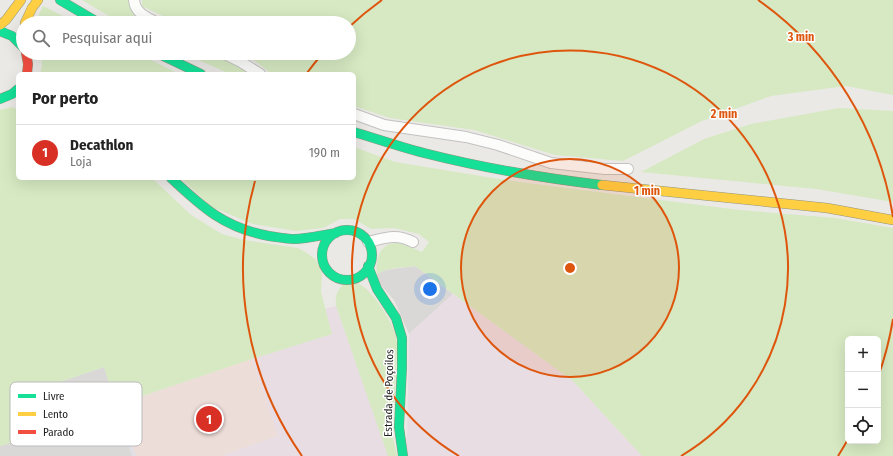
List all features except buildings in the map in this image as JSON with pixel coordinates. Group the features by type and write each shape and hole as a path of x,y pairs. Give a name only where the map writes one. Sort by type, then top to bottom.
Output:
{"main road":[{"path":"0,25 21,0"},
{"path":"28,16 38,0"},
{"path":"60,0 87,16"},
{"path":"0,31 12,36 16,40"},
{"path":"27,60 27,72"},
{"path":"172,60 197,72"},
{"path":"3,98 16,90"},
{"path":"3,98 16,98"},
{"path":"356,133 424,153 557,180 827,208 893,220"},
{"path":"173,180 211,214 227,224 242,230 264,235 295,239 341,231 353,231 368,242"},
{"path":"315,250 325,244 328,239 336,233"},
{"path":"295,239 315,250 325,266 334,276 345,279 357,277 364,273 368,266"},
{"name":"Estrada de Poçoilos","path":"368,242 371,254 368,266 378,289 397,322 402,336 399,433 403,456"},
{"path":"357,277 378,289"}],"street":[{"path":"134,0 134,6 139,12 146,16"},
{"path":"237,60 257,72"},
{"path":"356,115 384,125 466,137 498,144 551,163 605,169 628,169"},
{"path":"368,242 391,236 404,237 413,242"}],"shaded area":[{"path":"415,266 453,294 409,334 394,300 378,282 377,275 386,270"},
{"path":"453,294 573,381 642,456 407,456 403,438 407,437 409,334"},
{"path":"336,306 389,456 221,456 278,436 252,359 332,334 325,309"},
{"path":"252,359 278,436 221,456 0,456 0,446 10,443 10,446 142,446 142,396"},
{"path":"104,367 109,382 60,382"},
{"path":"10,443 10,446 129,446 132,456 0,456 0,446"},
{"path":"129,446 133,446 136,456 132,456"}],"green space":[{"path":"82,0 129,0 132,12 140,16 109,16"},
{"path":"142,0 893,0 893,95 846,86 771,96 702,121 623,161 555,155 474,130 390,118 356,107 356,72 269,72 253,60 356,60 356,16 163,16 142,6"},
{"path":"43,6 63,16 38,16"},
{"path":"42,60 151,60 175,72 40,72"},
{"path":"199,60 228,60 251,72 226,72"},
{"path":"12,107 16,109 16,180 154,180 191,215 222,234 244,240 298,248 307,253 315,259 320,267 322,275 321,292 332,334 142,396 142,382 109,382 104,367 60,382 10,382 10,443 0,446 0,110"},
{"path":"839,108 893,111 893,202 816,189 641,172 704,139 751,124"},
{"path":"356,148 395,162 512,181 739,210 835,218 893,228 893,456 642,456 573,381 415,266 389,269 380,272 377,275 379,254 385,246 395,243 402,244 422,252 429,242 419,234 394,228 371,229 354,219 340,219 323,228 296,231 253,224 212,207 182,180 356,180"},
{"path":"346,282 354,282 359,284 371,294 387,315 396,336 397,348 393,437 397,456 388,456 336,306 337,292"}],"traffic: fast":[{"path":"60,0 87,16"},
{"path":"0,31 12,36 16,40"},
{"path":"172,60 197,72"},
{"path":"0,99 16,91"},
{"path":"356,133 415,151 490,168 602,185"},
{"path":"173,180 204,207 227,222 240,228 269,236 294,239 310,238 336,233"},
{"path":"347,230 356,232 367,241 372,255 370,264 361,275 347,280 338,278 327,269 322,255 324,246 333,235 347,230"},
{"path":"368,266 377,289 396,318 402,338 399,427 403,456"}],"traffic: slow":[{"path":"0,25 6,20 21,0"},
{"path":"28,16 38,0"},
{"path":"602,185 827,208 893,220"}],"traffic: jam":[{"path":"27,60 27,72"}],"place":[{"name":"Decathlon","path":"209,419"}]}
